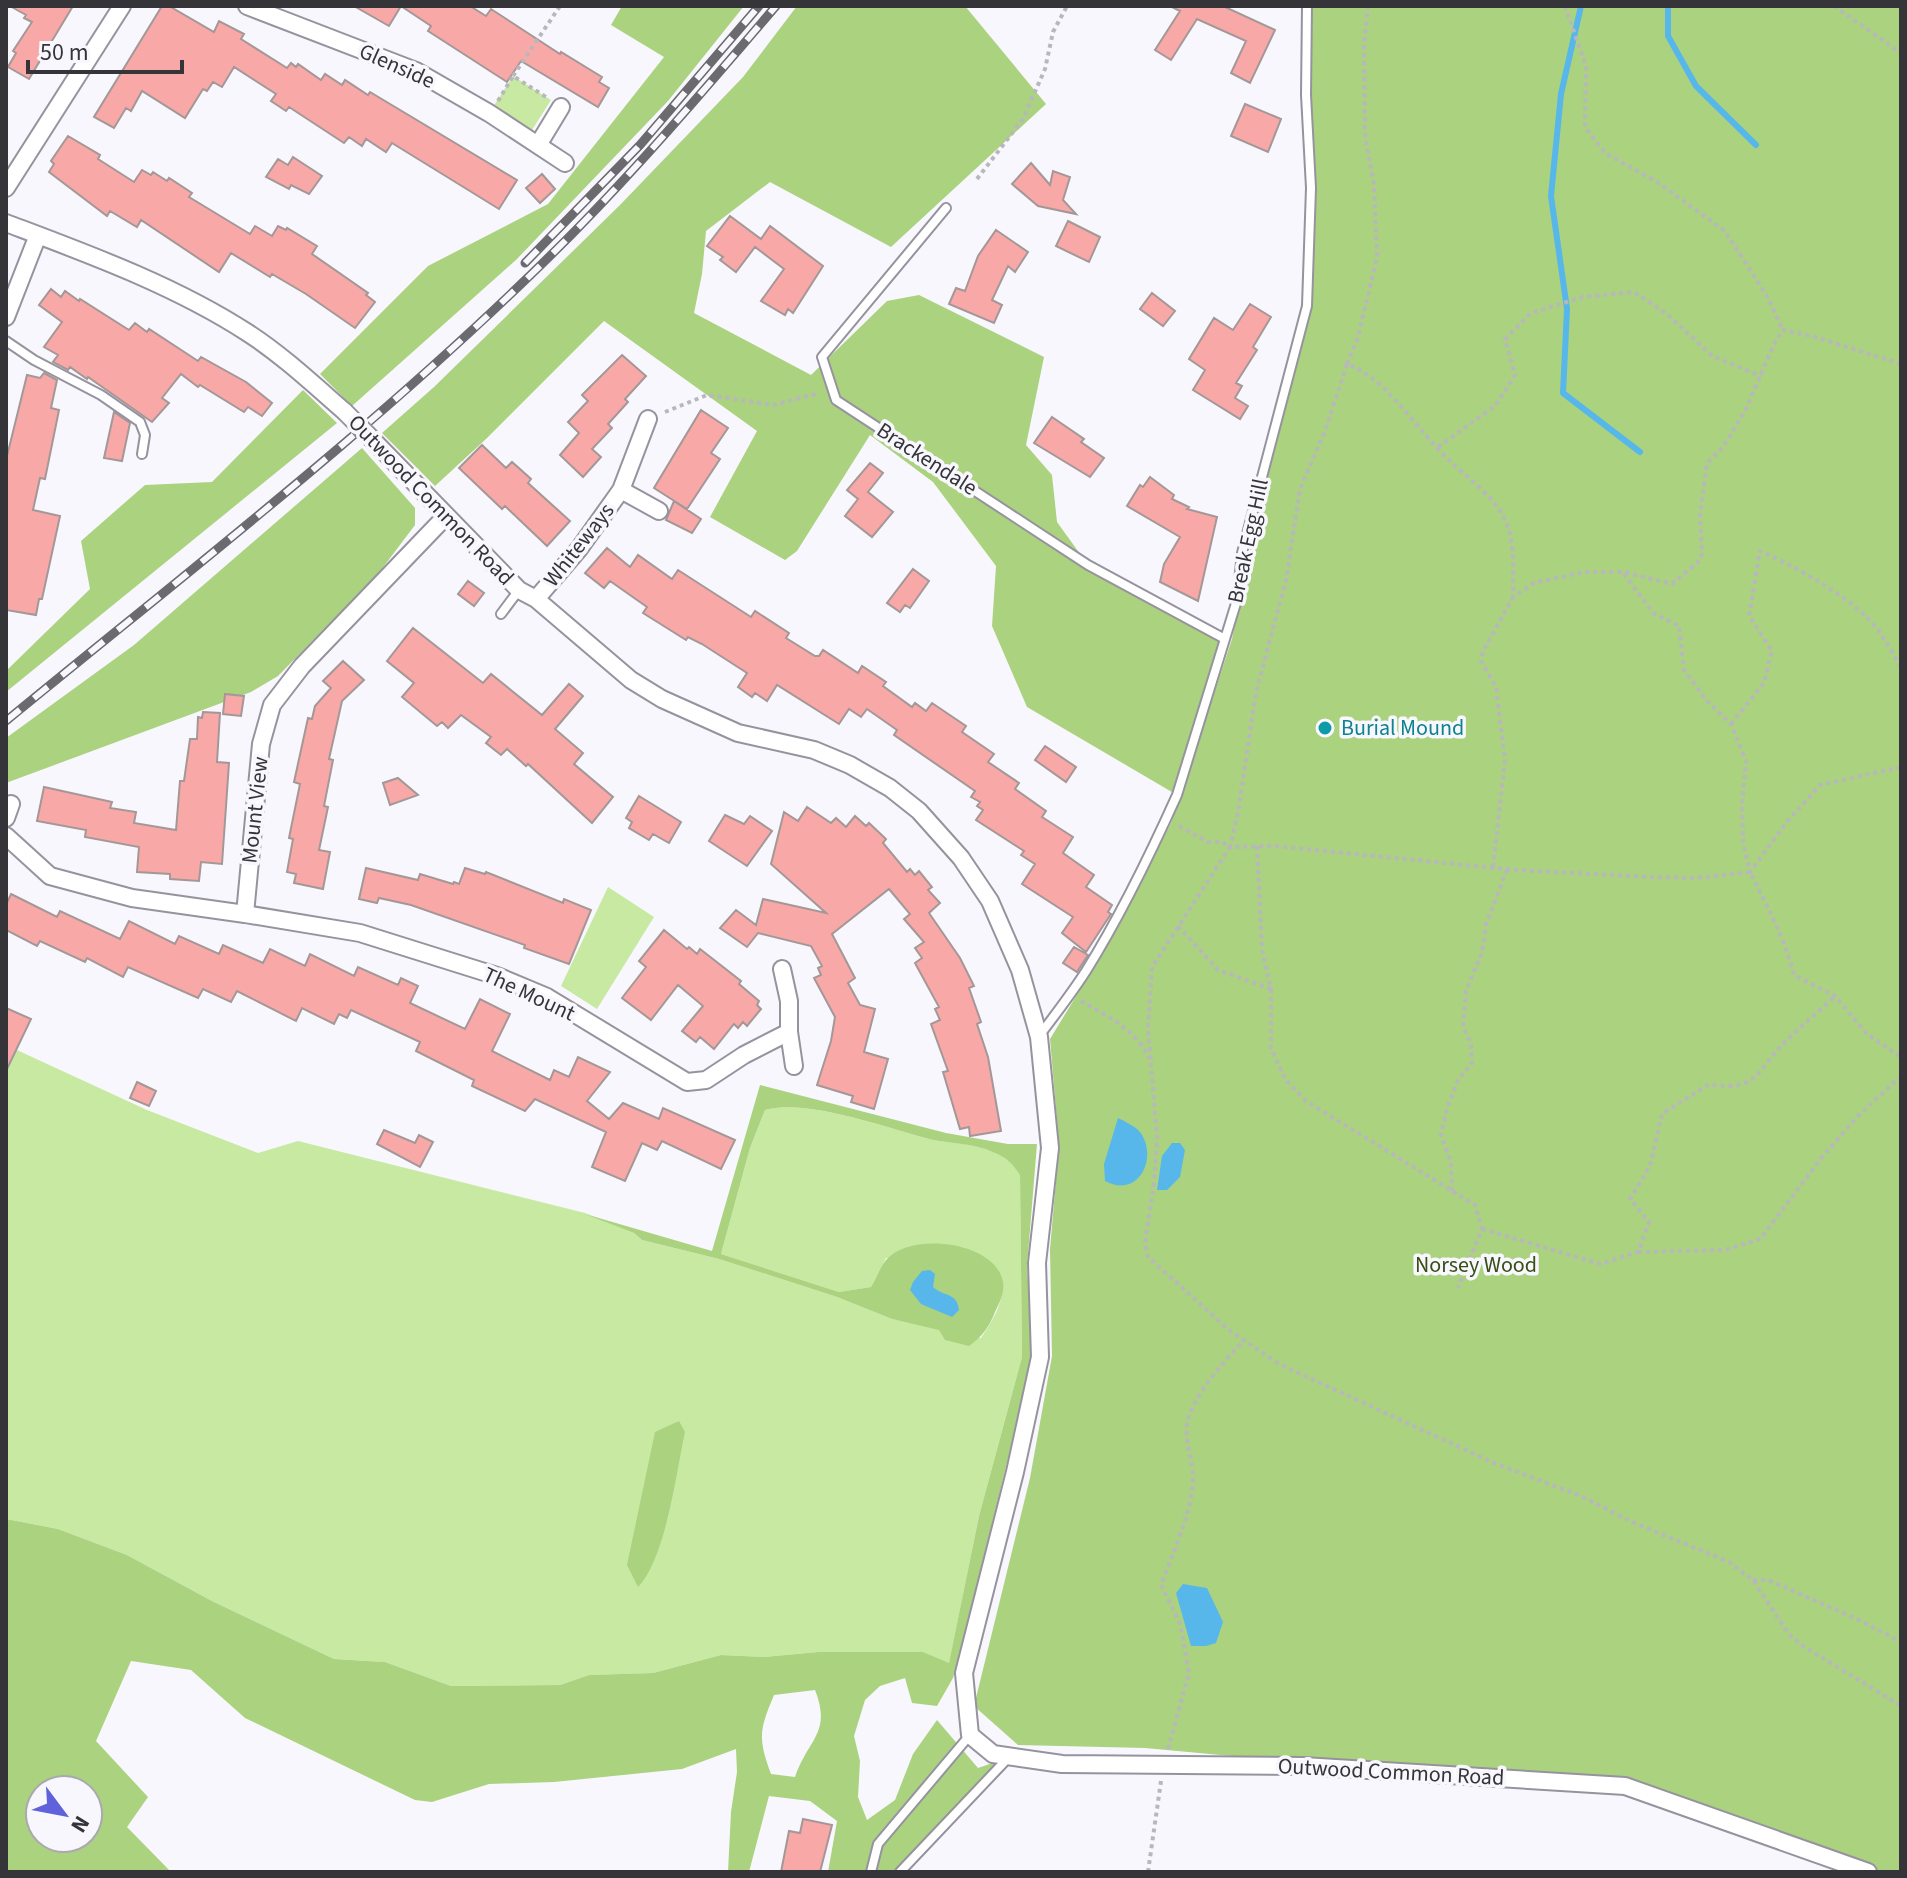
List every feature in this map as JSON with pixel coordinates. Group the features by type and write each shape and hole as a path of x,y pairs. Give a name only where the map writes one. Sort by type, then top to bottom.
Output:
{"street":[{"path":"6,188 122,6"},
{"name":"Glenside","path":"247,6 416,71 489,113 565,163"},
{"path":"538,145 561,107"},
{"name":"Outwood Common Road","path":"6,223 138,275 221,317 275,352 344,411 519,590 536,599 631,680 662,699 738,733 814,750 850,765 890,788 919,811 961,858 990,901 1020,970 1039,1037 1050,1148 1037,1263 1040,1357 1015,1472 964,1673 970,1735 993,1754 1062,1764 1303,1766 1625,1786 1868,1872"},
{"path":"6,317 38,235"},
{"name":"Whiteways","path":"536,599 579,549 621,490 648,419"},
{"name":"Whiteways","path":"621,490 659,511"},
{"name":"Mount View","path":"245,914 261,744 272,705 302,666 446,516"},
{"path":"6,836 50,876 132,898 245,914"},
{"name":"The Mount","path":"245,914 360,933 497,976 547,997 687,1082 706,1080 744,1055 789,1032"},
{"path":"782,969 789,1001 794,1066"}],"lane":[{"name":"Break Egg Hill","path":"1039,1037 1086,971 1130,892 1177,795 1237,600 1242,553 1307,306 1311,188 1306,95 1307,6"},
{"path":"833,389 822,357 946,208"},
{"path":"6,341 34,360 101,395 140,422 145,435 142,454"},
{"name":"Brackendale","path":"833,389 836,400 1088,565 1225,639"},
{"path":"501,614 519,590"},
{"path":"871,1872 878,1844 970,1735"},
{"path":"900,1872 1010,1757"}],"path":[{"path":"489,113 560,6"},
{"path":"977,179 1023,119 1045,69 1053,32 1067,6"},
{"path":"1368,6 1364,43 1365,135 1374,185 1377,257 1358,337 1325,431 1300,489 1286,580 1256,692 1230,847 1152,967 1148,1029 1157,1138 1145,1242 1148,1257 1229,1330 1279,1364 1494,1463 1581,1496 1632,1522 1729,1562 1753,1580 1788,1633 1801,1645 1901,1706"},
{"path":"1565,6 1586,66 1585,127 1605,153 1657,182 1725,231 1767,296 1783,330"},
{"path":"1834,6 1901,53"},
{"path":"513,76 561,107"},
{"path":"1438,447 1495,406 1515,375 1505,339 1531,313 1583,297 1634,292 1667,314 1712,356 1761,376"},
{"path":"1783,330 1901,364"},
{"path":"1493,867 1505,760 1496,687 1481,661 1483,651 1513,597 1534,583 1584,572 1623,572 1672,584 1697,563 1702,554 1700,515 1707,463 1723,447 1745,411 1783,330"},
{"path":"1347,364 1378,384 1446,458 1479,487 1504,518 1513,551 1513,597"},
{"path":"648,419 707,395 774,405 833,389"},
{"path":"1731,724 1764,683 1772,651 1749,616 1760,551 1796,567 1850,605 1877,628 1901,667"},
{"path":"1623,572 1653,613 1679,626 1684,670 1707,701 1731,724 1746,761 1742,804 1743,842 1750,872 1775,921 1794,975 1835,996 1867,1034 1901,1057"},
{"path":"1166,819 1208,842 1222,842 1230,847 1275,846 1507,869 1696,878 1750,872 1786,823 1820,785 1901,767"},
{"path":"1256,846 1262,949 1271,989 1271,1048 1285,1079 1306,1101 1475,1205 1482,1229 1458,1288"},
{"path":"1452,1191 1451,1162 1441,1135 1458,1080 1472,1063 1471,1044 1463,1027 1466,991 1482,952 1486,925 1507,869"},
{"path":"1178,926 1218,970 1271,989"},
{"path":"1638,1252 1649,1222 1630,1199 1650,1166 1662,1114 1709,1084 1730,1088 1759,1076 1781,1045 1835,996"},
{"path":"1075,998 1131,1033 1142,1044 1152,1064"},
{"path":"1482,1229 1600,1264 1638,1252 1725,1250 1760,1239 1823,1156 1856,1118 1901,1076"},
{"path":"1148,1872 1164,1765 1189,1673 1180,1623 1161,1585 1193,1482 1187,1427 1189,1416 1205,1388 1244,1340"},
{"path":"1753,1580 1768,1580 1901,1642"}],"green space":[{"path":"622,6 744,6 668,101 516,260 352,406 320,374 428,266 548,204 664,57 611,25"},
{"path":"797,6 965,6 1046,104 891,247 770,182 706,231 694,313 811,375 887,301 919,295 1044,357 1026,445 1052,475 1057,522 1088,565 1225,639 1177,795 1027,707 992,626 996,566 933,482 870,435 797,551 785,560 710,517 757,431 604,321 435,486 382,433 434,387 620,205 743,77"},
{"name":"Norsey Wood","path":"1311,6 1901,6 1901,1872 1844,1872 1625,1786 1429,1774 1145,1748 1018,1745 974,1706 1030,1478 1052,1356 1050,1249 1059,1145 1050,1039 1112,937 1171,823 1232,639 1261,495 1307,308"},
{"path":"513,76 551,100 527,138 489,113"},
{"path":"303,390 337,423 6,692 6,671 90,589 81,541 145,485 212,482"},
{"path":"362,448 415,508 415,525 378,574 278,676 251,692 6,783 6,738 134,645"},
{"path":"608,887 654,917 597,1009 561,986"},
{"path":"6,1045 147,1110 258,1153 298,1141 585,1213 634,1233 642,1240 719,1259 837,1297 892,1319 981,1338 1001,1298 998,1273 886,1258 871,1287 839,1292 721,1254 750,1148 765,1110 782,1107 825,1111 933,1140 978,1146 1002,1156 1020,1174 1022,1357 979,1516 949,1664 923,1652 818,1652 764,1657 721,1655 653,1673 589,1675 560,1685 451,1686 385,1662 334,1659 212,1601 127,1555 58,1529 6,1519"},
{"path":"760,1085 946,1133 1008,1144 1037,1144 1027,1266 1033,1357 958,1662 937,1706 912,1703 905,1678 880,1686 865,1700 854,1736 860,1761 858,1797 867,1820 895,1800 913,1754 937,1720 978,1768 1010,1757 900,1872 828,1872 837,1821 810,1801 769,1796 749,1872 728,1872 737,1772 736,1749 682,1769 554,1782 489,1784 432,1802 415,1800 245,1718 191,1670 131,1661 96,1741 148,1797 127,1827 171,1872 6,1872 6,1519 58,1529 127,1555 212,1601 334,1659 385,1662 451,1686 560,1685 589,1675 653,1673 721,1655 764,1657 818,1652 923,1652 949,1663 979,1516 1022,1357 1020,1175 1005,1158 986,1149 933,1140 848,1116 803,1108 765,1110 750,1148 721,1254 839,1292 871,1287 886,1260 913,1245 932,1243 969,1249 997,1268 1003,1286 990,1322 969,1346 945,1340 939,1330 892,1319 837,1297 719,1259 642,1240 634,1233 585,1214 712,1251","holes":["815,1690 820,1705 820,1726 795,1777 771,1774 762,1734 774,1695"]},
{"path":"679,1421 685,1432 669,1514 656,1556 638,1587 627,1565 655,1432"}],"water":[{"path":"1118,1118 1140,1132 1147,1153 1142,1173 1127,1185 1105,1181 1104,1164"},
{"path":"1172,1143 1180,1143 1185,1150 1180,1177 1167,1190 1157,1190 1162,1156"},
{"path":"930,1270 935,1274 933,1287 953,1297 958,1304 959,1310 952,1317 921,1304 910,1290 922,1271"},
{"path":"1183,1584 1207,1588 1223,1622 1216,1643 1191,1646 1176,1593"}],"building":[{"path":"10,6 73,6 29,79 8,67 16,53 13,51 32,22"},
{"path":"162,6 169,6 214,32 219,21 244,34 241,39 287,68 291,63 296,67 298,64 321,80 325,74 342,85 345,80 368,95 370,92 517,180 499,209 392,143 386,152 366,139 362,146 349,137 344,143 289,107 286,111 271,101 276,94 234,67 222,87 213,82 207,91 203,89 185,118 142,91 131,111 126,108 114,128 94,117"},
{"path":"354,6 401,6 389,26"},
{"path":"401,6 470,6 486,16 491,9 602,77 599,82 609,88 598,107 521,61 507,82 428,31 431,26"},
{"path":"1170,6 1223,6 1275,30 1250,83 1231,73 1246,41 1197,19 1171,60 1155,50 1180,11"},
{"path":"1245,104 1281,119 1268,152 1231,136"},
{"path":"68,136 100,155 98,159 134,182 142,170 151,175 153,172 167,181 169,178 192,193 189,197 250,234 255,226 272,236 278,226 287,228 317,246 312,254 368,293 366,295 375,302 355,328 306,294 231,253 219,272 141,220 137,227 110,211 107,216 49,172 54,164 51,161"},
{"path":"293,157 322,176 309,194 291,185 289,189 266,177 278,159 288,165"},
{"path":"1031,163 1050,185 1053,171 1070,177 1063,200 1076,214 1038,206 1012,184"},
{"path":"542,174 555,189 540,203 526,188"},
{"path":"730,216 761,239 770,226 823,266 793,313 788,309 785,315 761,301 784,269 755,247 736,272 720,260 723,257 707,246"},
{"path":"1068,221 1100,237 1089,262 1056,246"},
{"path":"996,230 1028,252 1015,272 1008,266 992,300 1002,305 994,323 949,304 956,288 965,291 978,256"},
{"path":"51,289 61,297 65,291 129,330 135,323 147,332 149,329 198,361 201,357 246,382 272,403 262,416 248,407 244,412 181,374 162,398 169,403 152,422 88,377 53,362 58,355 44,347 62,322 39,305"},
{"path":"1152,293 1175,311 1163,326 1140,309"},
{"path":"1250,304 1271,317 1253,347 1257,350 1236,383 1242,386 1235,398 1248,406 1240,419 1193,390 1205,370 1189,359 1214,318 1233,330"},
{"path":"622,355 646,376 608,424 612,428 592,449 601,457 583,477 560,455 579,433 568,422 588,401 582,395"},
{"path":"44,373 57,380 51,408 59,410 45,479 40,478 33,510 60,516 36,615 6,610 6,460 27,375 40,378"},
{"path":"701,410 728,428 711,453 720,459 687,509 654,488"},
{"path":"114,412 130,423 122,461 104,458"},
{"path":"1052,417 1084,439 1081,442 1104,458 1090,477 1034,443"},
{"path":"482,445 506,468 512,462 531,479 528,483 570,521 547,546 459,468"},
{"path":"870,463 883,473 868,492 893,512 872,537 845,516 858,499 847,490"},
{"path":"1150,477 1174,495 1172,499 1189,507 1187,509 1217,517 1198,601 1160,582 1164,564 1180,537 1127,506 1140,485 1143,487"},
{"path":"674,501 701,519 692,533 666,520"},
{"path":"607,548 630,567 638,555 672,579 678,570 751,617 755,611 789,633 786,638 815,656 823,650 858,673 862,666 886,682 883,686 912,707 915,703 926,711 932,703 966,726 962,732 994,754 988,762 1019,783 1015,789 1046,811 1042,817 1073,837 1063,853 1094,875 1086,887 1112,905 1108,912 1111,914 1086,952 1062,933 1073,917 1022,884 1035,864 1021,855 1024,851 976,820 983,810 977,806 980,802 971,797 975,791 894,735 897,730 867,709 861,717 849,709 839,724 777,685 767,701 755,693 752,697 738,687 747,673 702,644 688,637 686,640 643,613 647,607 610,581 604,588 585,573"},
{"path":"913,569 929,581 910,608 905,605 900,612 887,603"},
{"path":"468,581 484,593 474,606 458,594"},
{"path":"413,628 483,683 491,674 542,715 569,684 583,696 555,729 583,753 574,764 613,797 592,823 528,764 526,766 507,749 501,755 486,743 491,737 461,715 448,728 442,722 437,726 402,697 414,683 387,661"},
{"path":"343,661 364,680 342,701 329,759 333,760 324,806 328,807 319,850 330,852 323,889 294,883 296,874 287,872 293,839 289,838 300,784 294,782 308,718 312,719 315,706 331,688 323,681"},
{"path":"225,694 244,696 241,716 223,714"},
{"path":"203,712 220,713 217,762 229,763 222,864 201,862 199,881 170,879 170,874 137,872 139,847 85,837 86,830 37,821 44,787 112,802 110,808 136,812 134,823 176,830 180,781 184,781 190,739 197,739 198,717 202,718"},
{"path":"1045,746 1076,767 1066,782 1035,760"},
{"path":"398,778 418,795 390,805 383,783"},
{"path":"639,796 681,822 669,843 653,834 649,840 629,828 632,822 626,818"},
{"path":"807,807 831,823 836,818 846,827 855,816 866,826 869,823 886,839 883,843 907,872 910,869 915,875 919,871 932,887 928,890 940,903 929,913 960,958 974,986 969,988 981,1022 977,1024 988,1057 1001,1131 970,1136 969,1127 960,1129 943,1072 948,1071 931,1024 940,1020 935,1009 939,1007 915,963 922,958 915,948 924,942 904,919 910,914 889,889 832,934 855,978 848,983 860,1005 875,1009 864,1052 888,1059 874,1109 851,1102 853,1096 817,1085 835,1017 814,978 821,975 818,968 822,966 811,946 758,933 747,947 720,928 736,910 756,925 763,899 826,913 771,864 784,812 798,821"},
{"path":"725,815 744,824 750,816 772,831 747,866 709,841"},
{"path":"366,868 418,880 420,874 459,884 465,868 486,872 563,903 564,899 591,910 569,964 524,948 525,945 411,905 379,898 377,903 359,899"},
{"path":"11,894 57,917 60,911 120,939 129,921 175,944 179,936 219,954 223,945 263,963 270,949 305,966 310,954 354,976 358,967 398,985 401,978 418,986 410,1003 465,1029 480,999 510,1014 492,1051 550,1080 554,1070 569,1077 578,1057 610,1072 587,1101 609,1119 623,1103 659,1119 663,1108 735,1140 721,1169 662,1141 657,1150 642,1143 625,1181 592,1167 606,1132 535,1099 525,1111 472,1086 474,1080 416,1051 420,1042 351,1010 347,1018 339,1014 334,1024 302,1008 296,1021 237,991 231,1002 203,989 198,998 128,967 123,977 87,958 85,962 40,941 37,946 6,930 6,905"},
{"path":"664,930 687,949 689,947 697,954 700,949 741,981 739,984 759,1001 757,1005 761,1009 747,1026 743,1022 738,1028 734,1024 714,1049 700,1037 696,1042 682,1031 703,1006 678,985 651,1020 622,998 646,967 639,961"},
{"path":"1074,947 1088,955 1077,972 1063,963"},
{"path":"6,1008 31,1019 6,1071"},
{"path":"137,1082 156,1091 149,1106 130,1098"},
{"path":"384,1130 415,1143 419,1135 433,1142 420,1167 377,1144"},
{"path":"803,1819 832,1825 820,1872 781,1872 789,1831 800,1833"}],"waterway":[{"path":"1581,6 1561,94 1551,196 1567,309 1563,393 1640,452"},
{"path":"1668,6 1668,36 1696,86 1756,145"}],"railway":[{"path":"525,263 640,145 759,6"},
{"path":"6,721 354,435 488,315 611,193 776,6"}],"place":[{"name":"Burial Mound","path":"1325,728"}]}
